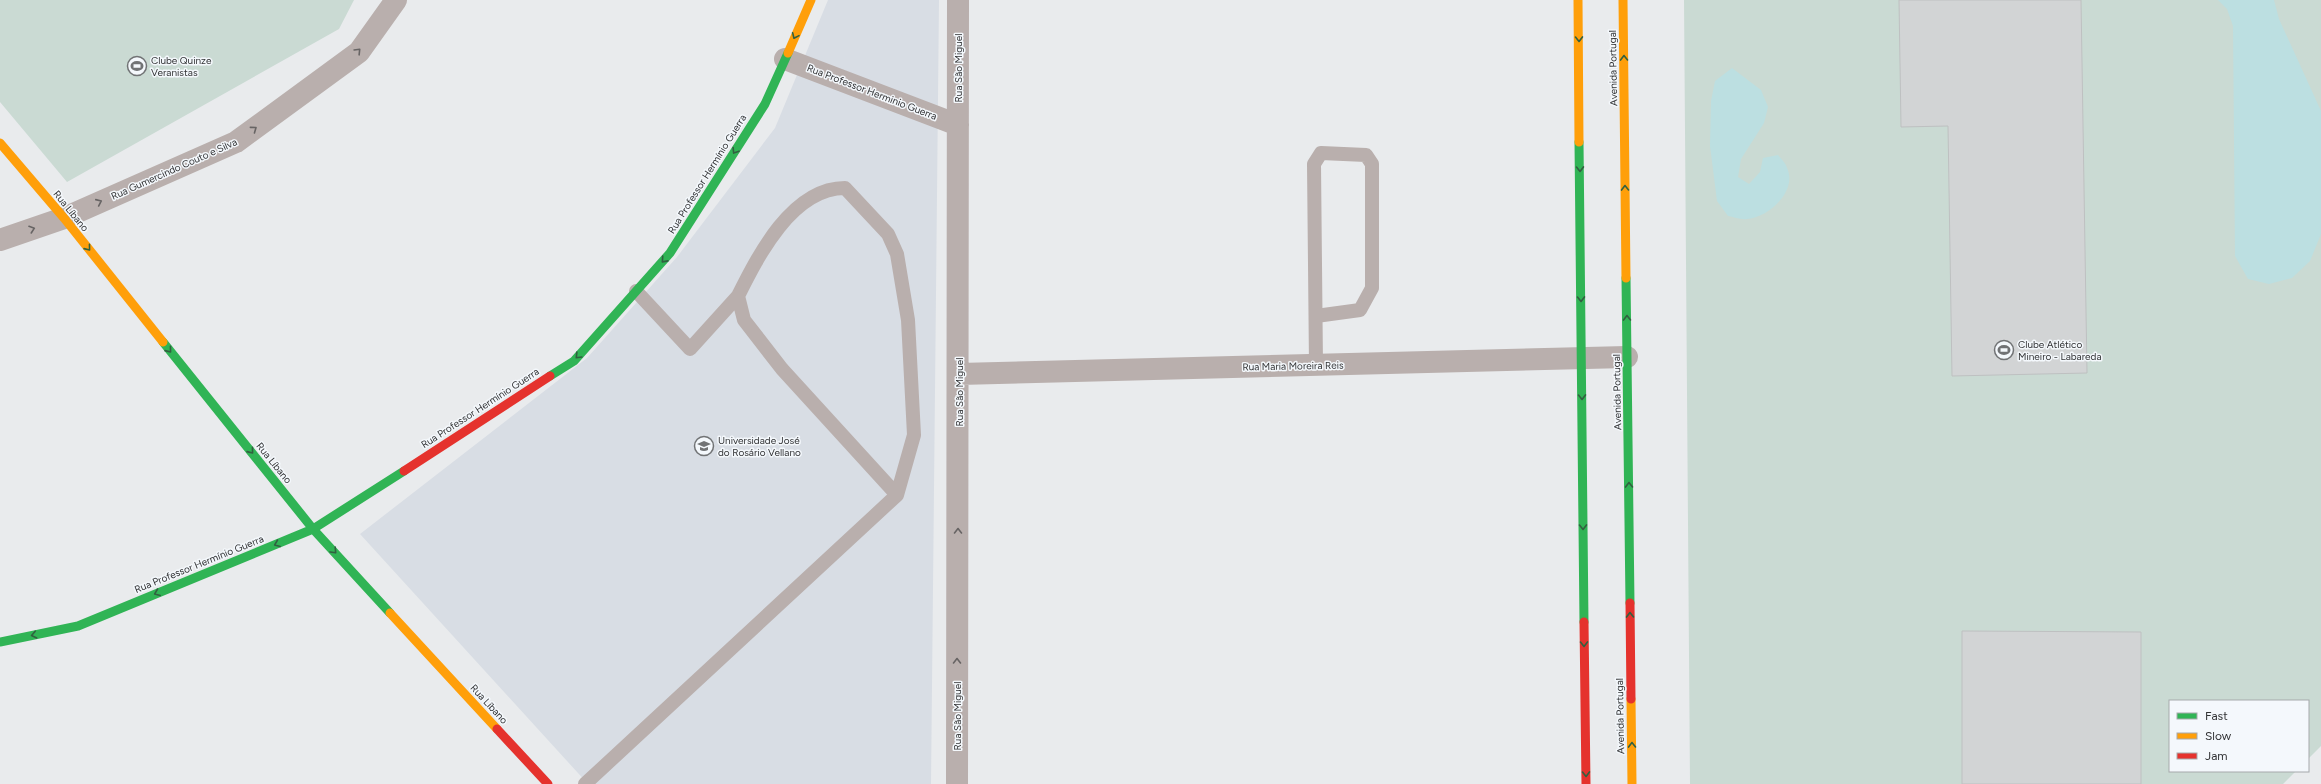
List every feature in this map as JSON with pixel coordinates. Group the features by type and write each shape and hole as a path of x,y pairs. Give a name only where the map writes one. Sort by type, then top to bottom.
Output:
{"street":[{"name":"Rua Gumercindo Couto e Silva","path":"0,240 64,218 236,142 359,52 396,0"},
{"name":"Rua Professor Hermínio Guerra","path":"0,642 78,626 313,529 574,361 670,253 765,104 811,0"},
{"name":"Rua São Miguel","path":"957,784 959,374 958,0"},
{"path":"1578,0 1586,784"},
{"name":"Avenida Portugal","path":"1623,0 1632,784"},
{"name":"Rua Professor Herminio Guerra","path":"785,59 958,125"},
{"name":"Rua Líbano","path":"0,143 64,218 313,529 548,784"},
{"name":"Rua Maria Moreira Reis","path":"959,374 1627,357"}],"lane":[{"path":"1316,316 1360,310 1372,288 1372,164 1366,155 1321,153 1314,164 1316,365"},
{"path":"585,784 897,495 914,435 908,320 897,254 888,234 845,188 836,188 800,204 761,250 738,296 690,349 636,291"},
{"path":"738,296 744,320 782,369 897,495"}],"shaded area":[{"name":"Clube Quinze Veranistas","path":"0,0 354,0 339,29 67,182 0,102"},
{"name":"Universidade José do Rosário Vellano","path":"828,0 939,0 931,784 588,784 360,534 587,358 677,257 775,128"},
{"name":"Clube Atlético Mineiro - Labareda","path":"1684,0 2321,0 2321,746 2309,758 2309,700 2169,700 2169,772 2295,772 2283,784 1690,784"}],"water":[{"path":"2218,0 2274,0 2279,19 2321,111 2321,234 2310,261 2292,278 2269,284 2248,279 2235,256 2233,26 2227,9"},
{"path":"1732,68 1761,90 1768,107 1764,123 1741,159 1738,177 1749,184 1760,172 1763,158 1778,155 1786,164 1789,177 1785,194 1779,202 1764,214 1747,219 1728,216 1717,201 1710,146 1711,101 1715,81"}],"building":[{"path":"1899,0 2081,0 2087,373 1952,376 1948,126 1901,127"},
{"path":"1962,631 2141,632 2141,784 1962,784"}],"traffic: fast":[{"path":"550,376 574,361 670,253 765,104 788,53"},
{"path":"1579,142 1584,622"},
{"path":"1626,278 1630,603"},
{"path":"163,342 313,529 390,613"},
{"path":"0,642 78,626 313,529 404,471"}],"traffic: slow":[{"path":"788,53 811,0"},
{"path":"1578,0 1579,142"},
{"path":"1623,0 1626,278"},
{"path":"0,143 64,218 163,342"},
{"path":"390,613 497,729"},
{"path":"1631,699 1632,784"}],"traffic: jam":[{"path":"404,471 550,376"},
{"path":"1630,603 1631,699"},
{"path":"1584,622 1586,784"},
{"path":"497,729 548,784"}],"place":[{"name":"Clube Quinze Veranistas","path":"137,66"},
{"name":"Clube Atlético Mineiro - Labareda","path":"2004,350"},
{"name":"Universidade José do Rosário Vellano","path":"704,446"}]}
